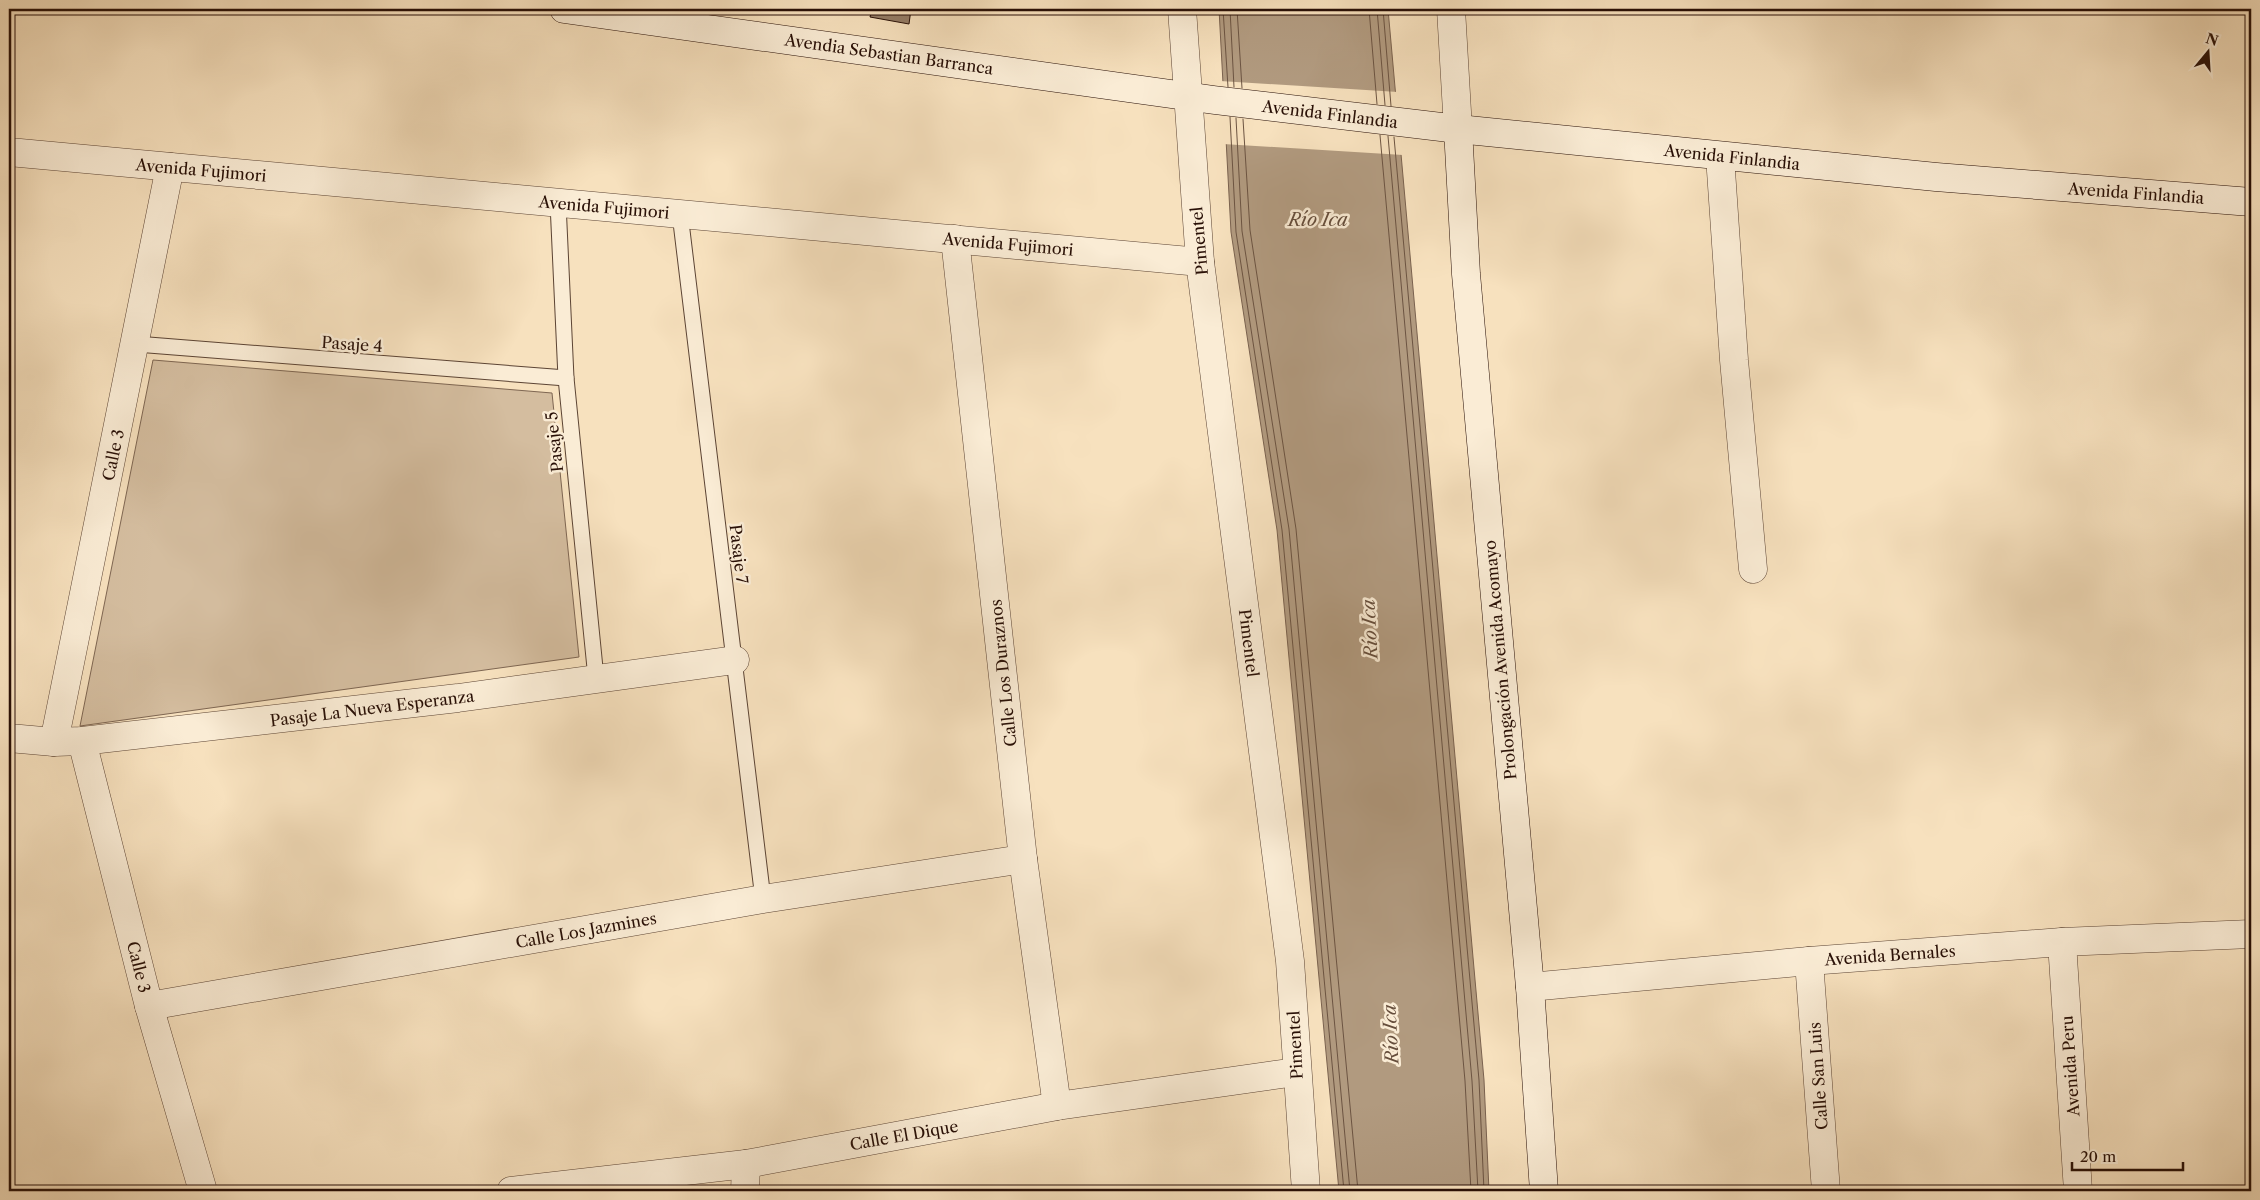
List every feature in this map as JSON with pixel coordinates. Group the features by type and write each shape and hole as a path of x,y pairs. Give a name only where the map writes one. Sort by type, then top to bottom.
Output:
{"street":[{"name":"Avendia Sebastian Barranca","path":"564,9 1214,100"},
{"name":"Pimentel","path":"1182,9 1200,262 1290,961 1296,1072 1306,1191"},
{"name":"Prolongación Avenida Acomayo","path":"1451,9 1466,274 1530,987 1544,1191"},
{"name":"Avenida Finlandia","path":"1214,100 1458,129 1720,156 1936,177 2251,202"},
{"name":"Avenida Fujimori","path":"9,152 1200,262"},
{"path":"1720,156 1734,360 1753,569"},
{"name":"Calle 3","path":"54,742 136,344 170,167"},
{"name":"Calle Los Duraznos","path":"955,239 1024,859 1057,1106"},
{"name":"Pasaje La Nueva Esperanza","path":"9,738 54,742 82,741 458,698 735,660"},
{"name":"Calle 3","path":"82,741 149,1006 203,1191"},
{"name":"Calle Los Jazmines","path":"149,1006 763,900 1024,859"},
{"name":"Avenida Bernales","path":"1530,987 1809,961 2062,942 2251,934"},
{"name":"Avenida Peru","path":"2062,942 2078,1191"},
{"name":"Calle San Luis","path":"1809,961 1826,1191"},
{"name":"Calle El Dique","path":"511,1191 746,1164 1057,1106 1296,1072"},
{"path":"745,1191 746,1164"}],"lane":[{"name":"Pasaje 5","path":"558,203 566,378 596,678"},
{"name":"Pasaje 7","path":"680,214 763,900"},
{"name":"Pasaje 4","path":"136,344 566,378"}],"shaded area":[{"path":"153,360 552,393 579,657 80,726"}],"water":[{"name":"Río Ica","path":"1219,9 1388,9 1484,1080 1489,1191 1339,1191 1277,530 1231,232"}],"pier":[{"path":"1220,81 1398,92 1403,155 1223,144"}],"building":[{"path":"872,9 911,9 909,24 870,17"}]}
